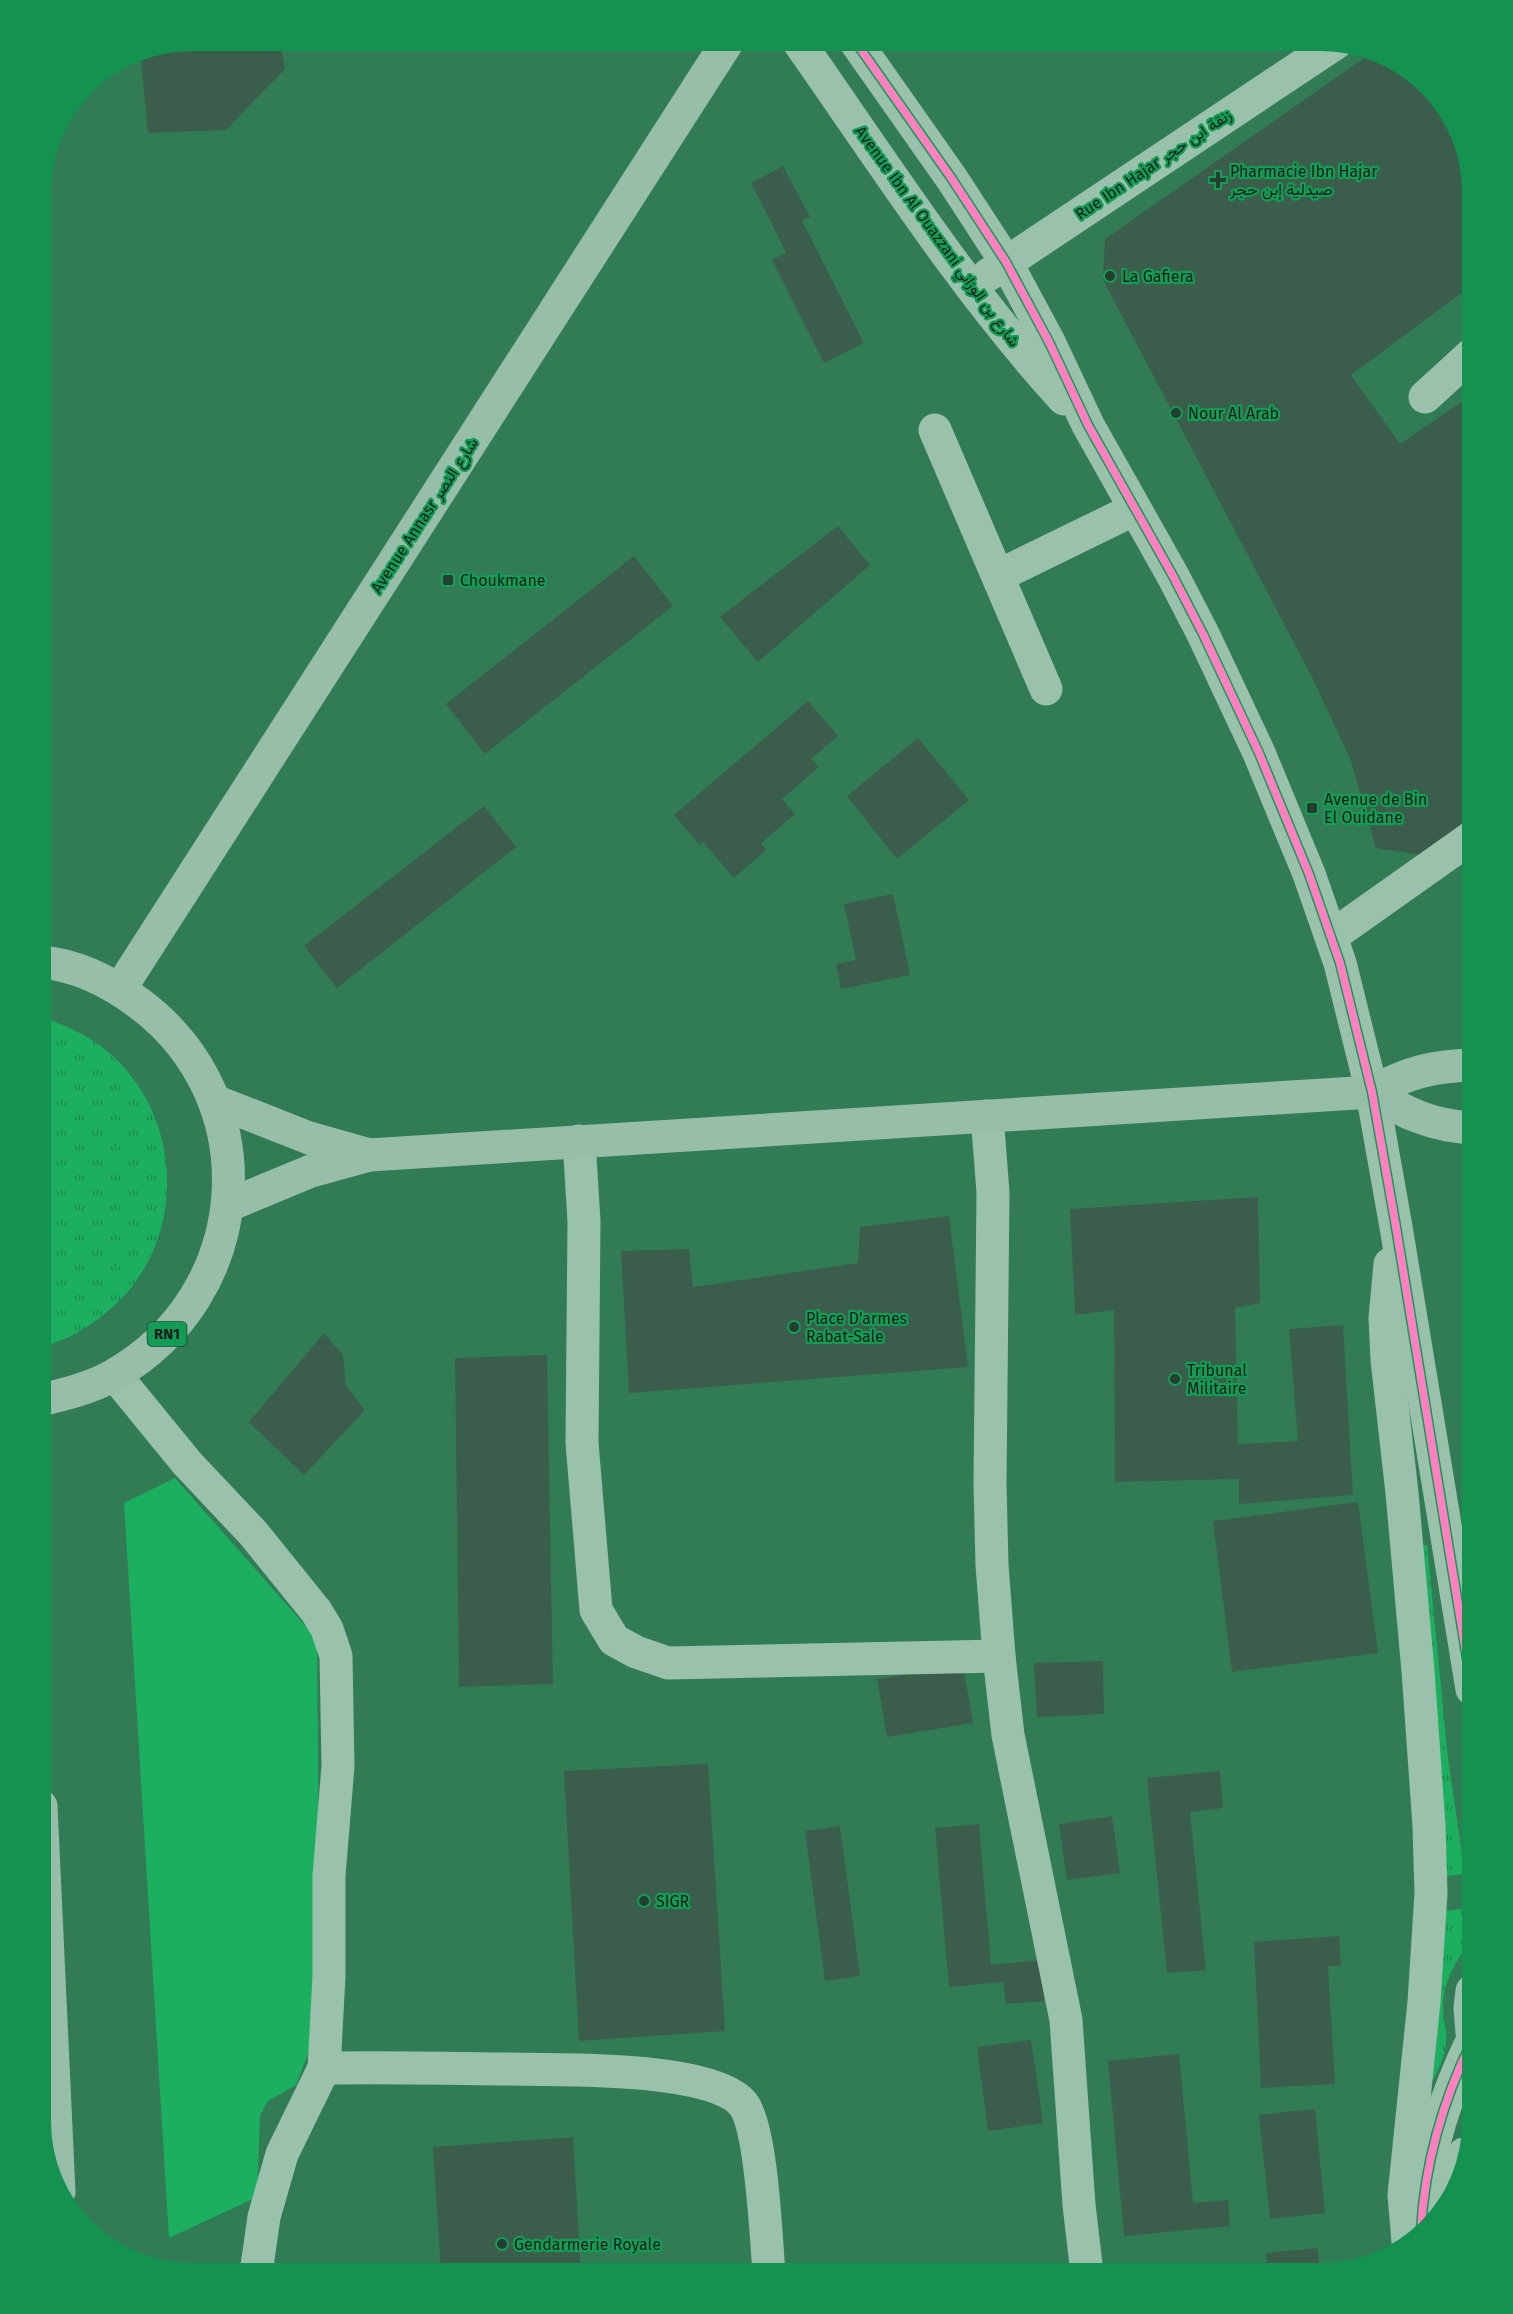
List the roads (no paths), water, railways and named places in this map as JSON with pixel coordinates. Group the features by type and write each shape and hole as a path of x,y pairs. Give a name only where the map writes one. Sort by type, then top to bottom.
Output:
{"main road":[{"name":"Avenue Annasr شارع النصر","path":"120,989 722,51"},
{"name":"RN1","path":"51,964 83,972 120,989 160,1019 193,1057 215,1101 228,1152 229,1205 217,1254 194,1300 162,1340 115,1375 94,1385 51,1398"},
{"path":"229,1205 311,1171 369,1155 1371,1092 1395,1079 1419,1070 1445,1065 1462,1065"},
{"path":"1371,1092 1410,1115 1462,1127"},
{"path":"215,1101 298,1134 369,1155"},
{"path":"51,2029 58,2163"}],"street":[{"name":"Avenue Ibn Al Ouazzani شارع بن الوزاني","path":"805,51 972,287 1041,373 1088,425"},
{"name":"Avenue Ibn Al Ouazzani شارع بن الوزاني","path":"862,51 952,179 1006,262 1049,342 1088,425 1173,576 1232,693 1285,813 1332,936 1371,1092 1396,1227 1462,1623"},
{"name":"Rue Ibn Hajar زنقة ابن حجر","path":"972,287 1006,262 1324,51"},
{"path":"1425,397 1462,364"},
{"path":"935,430 1046,689"},
{"path":"998,576 1134,508"},
{"path":"1332,936 1462,845"},
{"path":"987,1116 993,1192 990,1485 992,1565 999,1656 1008,1735 1066,2020 1079,2205 1086,2263"},
{"path":"579,1141 584,1221 582,1443 596,1610 614,1640 636,1652 668,1663 999,1656"},
{"path":"1396,1227 1388,1274 1385,1317 1387,1360 1417,1660 1429,1826 1431,1893 1423,2012 1404,2195 1407,2234"},
{"path":"115,1375 187,1462 252,1533 316,1611 327,1629 336,1656 338,1766 329,1876 329,1976 324,2068 282,2154 264,2217 257,2263"},
{"path":"1422,2221 1426,2176 1434,2140 1454,2079 1462,2063"},
{"path":"324,2068 621,2071 682,2078 719,2088 743,2103 751,2120 758,2160 768,2263"}],"place":[{"name":"Pharmacie Ibn Hajar صيدلية إبن حجر","path":"1218,180"},
{"name":"La Gafiera","path":"1110,276"},
{"name":"Nour Al Arab","path":"1176,413"},
{"name":"Choukmane","path":"448,580"},
{"name":"Avenue de Bin El Ouidane","path":"1312,808"},
{"name":"Place D'armes Rabat-Sale","path":"794,1327"},
{"name":"Tribunal Militaire","path":"1175,1379"},
{"name":"SIGR","path":"644,1901"},
{"name":"Gendarmerie Royale","path":"502,2244"}]}
